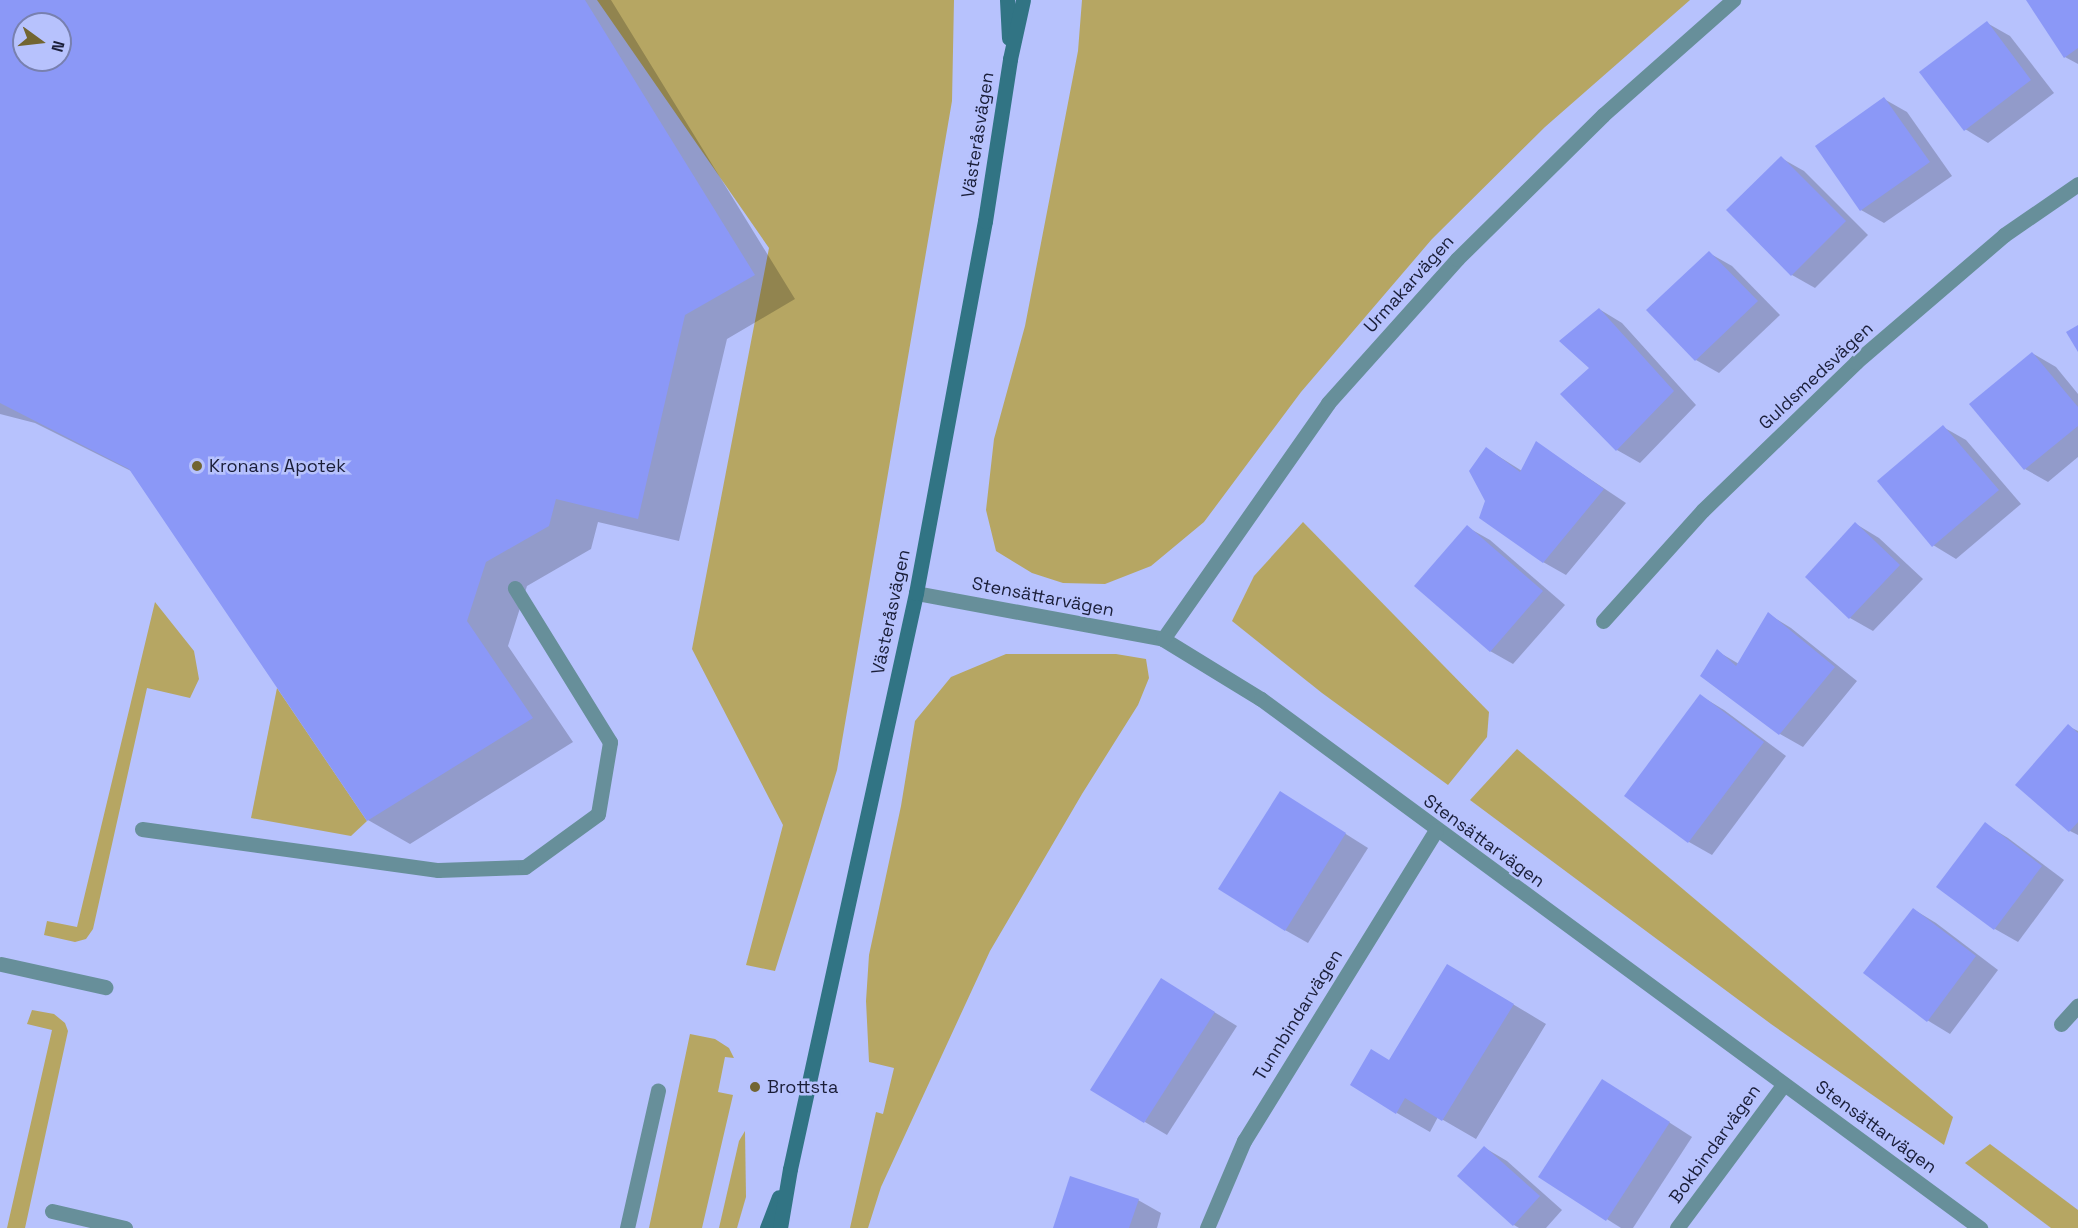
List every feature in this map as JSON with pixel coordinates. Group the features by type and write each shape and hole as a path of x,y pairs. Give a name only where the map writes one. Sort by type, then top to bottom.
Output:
{"street":[{"name":"Västeråsvägen","path":"1007,0 1010,59"},
{"name":"Västeråsvägen","path":"780,1228 790,1170 916,593 985,221 1010,59 1023,0"},
{"name":"Urmakarvägen","path":"1163,639 1336,394 1457,259 1603,115 1733,0"},
{"name":"Guldsmedsvägen","path":"1604,621 1703,510 1856,362 2004,235 2078,184"},
{"path":"142,829 438,870 525,867 598,814 610,742 514,588"},
{"name":"Stensättarvägen","path":"916,593 1163,639 1261,699 1436,830 1980,1228"},
{"name":"Tunnbindarvägen","path":"1206,1228 1244,1141 1436,830"},
{"path":"1,964 105,987"},
{"path":"2061,1024 2078,1005"},
{"name":"Bokbindarvägen","path":"1677,1228 1784,1083"},
{"path":"627,1228 658,1090"},
{"name":"Västeråsvägen","path":"767,1228 790,1170"},
{"path":"52,1211 125,1228"}],"shaded area":[{"path":"597,0 954,0 952,101 837,770 775,971 746,965 783,825 692,649 769,248"},
{"path":"1082,0 1690,0 1545,127 1432,239 1301,392 1204,522 1151,566 1105,584 1063,583 1032,573 996,551 986,510 994,439 1025,326 1078,51"},
{"path":"1303,522 1489,712 1487,737 1448,785 1322,693 1232,621 1254,576"},
{"path":"155,602 194,651 199,679 190,698 147,688 93,929 86,939 75,942 44,935 47,921 77,927"},
{"path":"1006,654 1116,654 1146,659 1149,678 1138,705 1082,794 990,951 881,1187 868,1228 850,1228 876,1112 883,1114 894,1068 869,1062 866,1001 869,955 901,806 915,721 951,677"},
{"path":"277,688 367,821 351,836 251,818"},
{"path":"1517,749 1953,1117 1944,1145 1771,1024 1470,800"},
{"path":"32,1010 54,1014 65,1023 68,1031 25,1228 7,1228 52,1030 27,1024"},
{"path":"690,1034 715,1039 729,1048 734,1058 725,1057 718,1092 733,1095 702,1228 649,1228"},
{"path":"745,1131 746,1197 737,1228 719,1228 739,1141"},
{"path":"1990,1144 2078,1210 2078,1228 2051,1228 1965,1163"}],"building":[{"path":"0,0 585,0 755,275 685,315 638,519 556,499 549,526 486,562 467,621 533,718 367,821 129,469 0,403"},
{"path":"2026,0 2078,0 2078,48 2064,58"},
{"path":"1987,21 2031,80 1964,131 1919,72"},
{"path":"1884,97 1930,162 1860,211 1815,146"},
{"path":"1781,156 1846,221 1791,276 1726,210"},
{"path":"1709,251 1758,301 1695,361 1646,310"},
{"path":"1599,308 1674,391 1616,451 1560,394 1589,368 1559,341"},
{"path":"2078,325 2078,352 2066,332"},
{"path":"2032,352 2078,407 2078,426 2024,470 1969,404"},
{"path":"1943,425 1999,490 1932,547 1877,481"},
{"path":"1536,441 1604,489 1543,563 1479,518 1485,501 1469,471 1486,447 1520,472"},
{"path":"1855,522 1900,565 1849,619 1805,577"},
{"path":"1467,525 1543,591 1490,652 1414,586"},
{"path":"1768,612 1835,667 1779,735 1700,676 1717,649 1736,666"},
{"path":"1700,694 1764,742 1688,843 1624,796"},
{"path":"2068,724 2078,733 2078,822 2069,832 2015,785"},
{"path":"1280,791 1346,833 1285,931 1218,889"},
{"path":"1985,822 2042,866 1994,930 1936,887"},
{"path":"1913,908 1976,956 1927,1022 1863,973"},
{"path":"1447,964 1514,1004 1442,1121 1405,1098 1396,1114 1350,1085 1371,1049 1389,1060"},
{"path":"1161,978 1215,1012 1144,1123 1090,1090"},
{"path":"1602,1079 1670,1122 1606,1221 1538,1177"},
{"path":"1484,1146 1540,1196 1513,1226 1457,1176"},
{"path":"1070,1176 1139,1199 1129,1228 1053,1228"}],"place":[{"name":"Kronans Apotek","path":"197,466"},
{"name":"Brottsta","path":"755,1087"}]}
